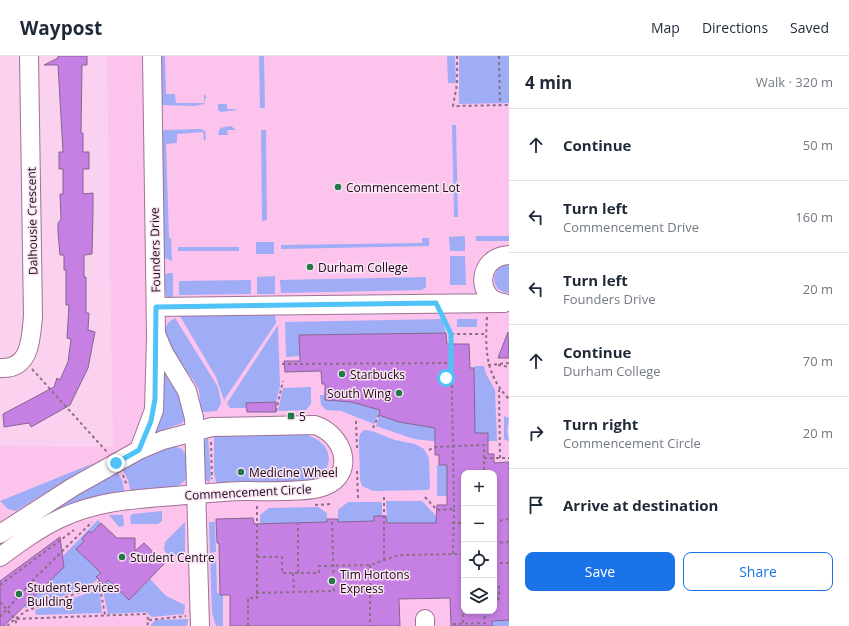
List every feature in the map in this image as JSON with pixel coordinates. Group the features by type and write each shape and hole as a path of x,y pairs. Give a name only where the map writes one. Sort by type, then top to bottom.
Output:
{"street":[{"name":"Dalhousie Crescent","path":"23,359 30,345 33,316 29,56"},
{"name":"Founders Drive","path":"152,56 156,334 164,353 187,391 194,418 203,433 196,494 200,626"},
{"path":"459,303 475,292 483,279 484,271 491,262 501,256 509,255"},
{"path":"483,279 488,294 499,304"},
{"path":"156,307 436,303 499,304"},
{"path":"139,450 154,410 156,334"},
{"path":"0,368 7,369 23,359"},
{"name":"Commencement Circle","path":"0,534 45,503 139,450 163,440 203,433 212,427 315,425 325,428 339,441 343,460 341,470 337,478 323,487 120,500 79,511 59,519 34,532 0,556"}],"path":[{"path":"457,56 457,84 453,106 509,105"},
{"path":"499,56 500,106"},
{"path":"436,303 451,334 454,509 452,523 453,554"},
{"path":"499,304 486,334 488,365 499,389 509,399"},
{"path":"451,334 486,334"},
{"path":"23,359 109,454"},
{"path":"282,364 451,363"},
{"path":"488,365 509,363"},
{"path":"494,364 509,367"},
{"path":"446,378 451,378"},
{"path":"275,414 283,381"},
{"path":"499,389 500,458"},
{"path":"373,428 379,415"},
{"path":"203,433 212,483"},
{"path":"428,450 435,447 484,445 484,470"},
{"path":"484,458 509,458"},
{"path":"119,469 128,488"},
{"path":"384,497 384,560"},
{"path":"425,497 437,510 454,509"},
{"path":"248,626 248,598 256,598 257,506"},
{"path":"0,617 51,562 97,517 83,525"},
{"path":"256,592 334,591 332,519"},
{"path":"497,521 509,519"},
{"path":"452,523 461,523"},
{"path":"298,524 298,573"},
{"path":"0,585 76,529"},
{"path":"497,543 509,542"},
{"path":"446,554 447,559"},
{"path":"257,557 282,557 282,574 319,573 319,566 370,565 399,555 461,554"},
{"path":"497,563 509,563"},
{"path":"370,565 370,626"},
{"path":"293,573 294,592"},
{"path":"463,578 463,625"},
{"path":"7,626 26,611 92,588 99,581 106,615"},
{"path":"497,584 499,586 499,598 497,600"},
{"path":"0,602 15,619 17,626"},
{"path":"15,619 145,614 149,620"},
{"path":"453,624 485,625 484,614"},
{"path":"149,620 184,617"},
{"path":"147,626 149,620"}],"shaded area":[{"name":"Durham College","path":"107,56 509,56 509,626 0,626 0,446 113,447"},
{"path":"158,56 165,56 166,94 175,94 176,103 204,103 204,94 206,96 204,104 195,106 160,105"},
{"path":"259,56 264,56 265,108 260,108"},
{"path":"447,56 455,56 456,83 448,83"},
{"path":"459,56 509,56 509,103 459,104"},
{"path":"218,104 227,104 227,109 236,110 221,112 218,110"},
{"path":"452,125 456,125 458,217 454,217"},
{"path":"231,126 236,130 227,130 228,135 218,135 220,128"},
{"path":"201,129 205,131 206,139 204,141 203,132 177,134 177,143 166,144 169,238 171,238 172,261 163,257 161,132 165,130"},
{"path":"261,130 266,130 267,220 262,221"},
{"path":"465,236 465,251 450,251 449,237"},
{"path":"476,236 509,236 509,241 476,241"},
{"path":"422,238 429,238 429,246 281,249 281,245 422,243"},
{"path":"256,242 274,242 274,254 256,254"},
{"path":"178,247 239,247 239,251 178,251"},
{"path":"450,256 465,256 466,285 450,285"},
{"path":"504,265 509,265 509,293 503,292 499,289 494,281 496,272"},
{"path":"168,273 173,273 173,300 166,296 163,276"},
{"path":"275,276 275,294 257,294 257,277"},
{"path":"426,277 426,287 422,290 281,293 280,280"},
{"path":"251,280 251,294 179,295 179,281"},
{"path":"275,315 276,323 224,400 216,377 180,316"},
{"path":"175,318 218,387 221,403 217,411 202,412 198,388 173,353 168,343 165,333 167,325"},
{"path":"442,319 446,333 300,335 300,356 286,357 285,322"},
{"path":"457,319 477,319 477,327 457,327"},
{"path":"278,325 280,386 276,402 246,403 246,408 230,408 227,403"},
{"path":"160,364 178,385 186,418 182,423 151,434"},
{"path":"474,366 484,366 486,374 495,390 497,441 488,441 488,433 475,433"},
{"path":"311,387 311,404 306,410 278,411 283,388"},
{"path":"320,395 325,395 325,400 351,402 380,410 374,424 341,411 326,410 321,405"},
{"path":"380,415 399,422 435,428 441,442 414,439 376,426"},
{"path":"504,416 509,418 507,431 509,441 505,440 504,438"},
{"path":"364,430 372,431 395,440 415,444 424,449 429,458 430,488 428,490 373,491 362,486 360,480 359,440 360,434"},
{"path":"300,433 318,440 328,451 328,465 316,481 217,485 214,473 214,435"},
{"path":"208,437 211,476 209,483 204,478 203,443"},
{"path":"170,445 182,449 188,458 188,475 183,482 170,489 131,492 128,480 121,467"},
{"path":"94,463 16,511 8,509 0,501"},
{"path":"437,465 447,465 447,496 437,496"},
{"path":"116,470 122,480 125,494 0,548 0,541"},
{"path":"386,501 422,501 436,516 439,516 439,523 387,523"},
{"path":"348,502 382,502 382,516 374,516 374,521 338,522 338,510"},
{"path":"318,507 327,513 327,522 260,524 260,515 269,508"},
{"path":"162,511 162,521 158,524 131,524 130,516 133,514"},
{"path":"109,515 123,515 124,526 119,527"},
{"path":"98,520 101,523 92,533 89,531 82,539 84,541 76,549 101,573 96,577 98,578 90,587 26,608 24,606 64,567 63,556"},
{"path":"185,522 185,553 173,556 170,555 164,549 165,542"},
{"path":"209,522 215,522 216,552 210,553"},
{"path":"216,556 217,593 223,595 223,626 216,626 212,613 210,557"},
{"path":"150,579 166,596 185,605 184,614 152,617 146,612 108,614 102,586 108,580 129,600"},
{"path":"99,586 102,613 36,615 35,610 95,591"},
{"path":"188,619 187,626 150,626 155,620"},
{"path":"509,620 509,626 492,626 492,621"}],"building":[{"path":"58,56 87,56 87,65 82,65 81,133 83,133 83,152 89,152 89,169 83,169 83,194 93,193 93,212 92,254 84,255 84,277 86,277 86,313 89,313 88,330 95,332 88,368 70,405 31,427 29,423 4,427 3,414 54,387 57,378 60,380 68,362 71,339 67,338 69,305 66,305 66,270 64,270 64,255 60,255 58,232 58,223 61,219 60,194 63,194 63,169 59,169 59,152 63,152 58,65 44,65 58,58"},
{"path":"508,332 509,358 498,358"},
{"path":"446,333 447,344 469,344 470,368 474,368 475,433 488,433 488,454 494,454 494,463 509,462 509,620 492,621 492,626 451,626 450,598 399,599 400,626 230,626 230,595 220,595 219,543 217,543 216,519 253,518 254,524 327,522 327,519 338,519 338,522 374,521 374,516 386,516 387,523 436,523 437,505 447,505 447,465 439,465 439,455 435,455 435,428 399,422 379,415 380,410 351,402 325,400 325,384 322,384 321,371 285,372 284,361 300,361 299,335"},
{"path":"276,402 276,412 247,412 246,403"},
{"name":"Student Centre","path":"101,523 117,538 135,538 135,551 144,543 165,563 129,600 108,580 104,585 96,577 101,573 76,549 84,541 82,539 89,531 92,533"},
{"name":"Student Services Building","path":"60,537 64,567 4,626 0,626 0,581"}],"place":[{"name":"Commencement Lot","path":"338,187"},
{"name":"Durham College","path":"310,267"},
{"name":"Starbucks","path":"342,374"},
{"name":"South Wing","path":"399,393"},
{"name":"5","path":"291,416"},
{"name":"Medicine Wheel","path":"241,472"},
{"name":"Student Centre","path":"122,557"},
{"name":"Tim Hortons Express","path":"332,581"},
{"name":"Student Services Building","path":"19,594"}],"route":[{"path":"116,463 139,450 154,410 156,307 436,303 451,334 451,378 446,378"}]}
